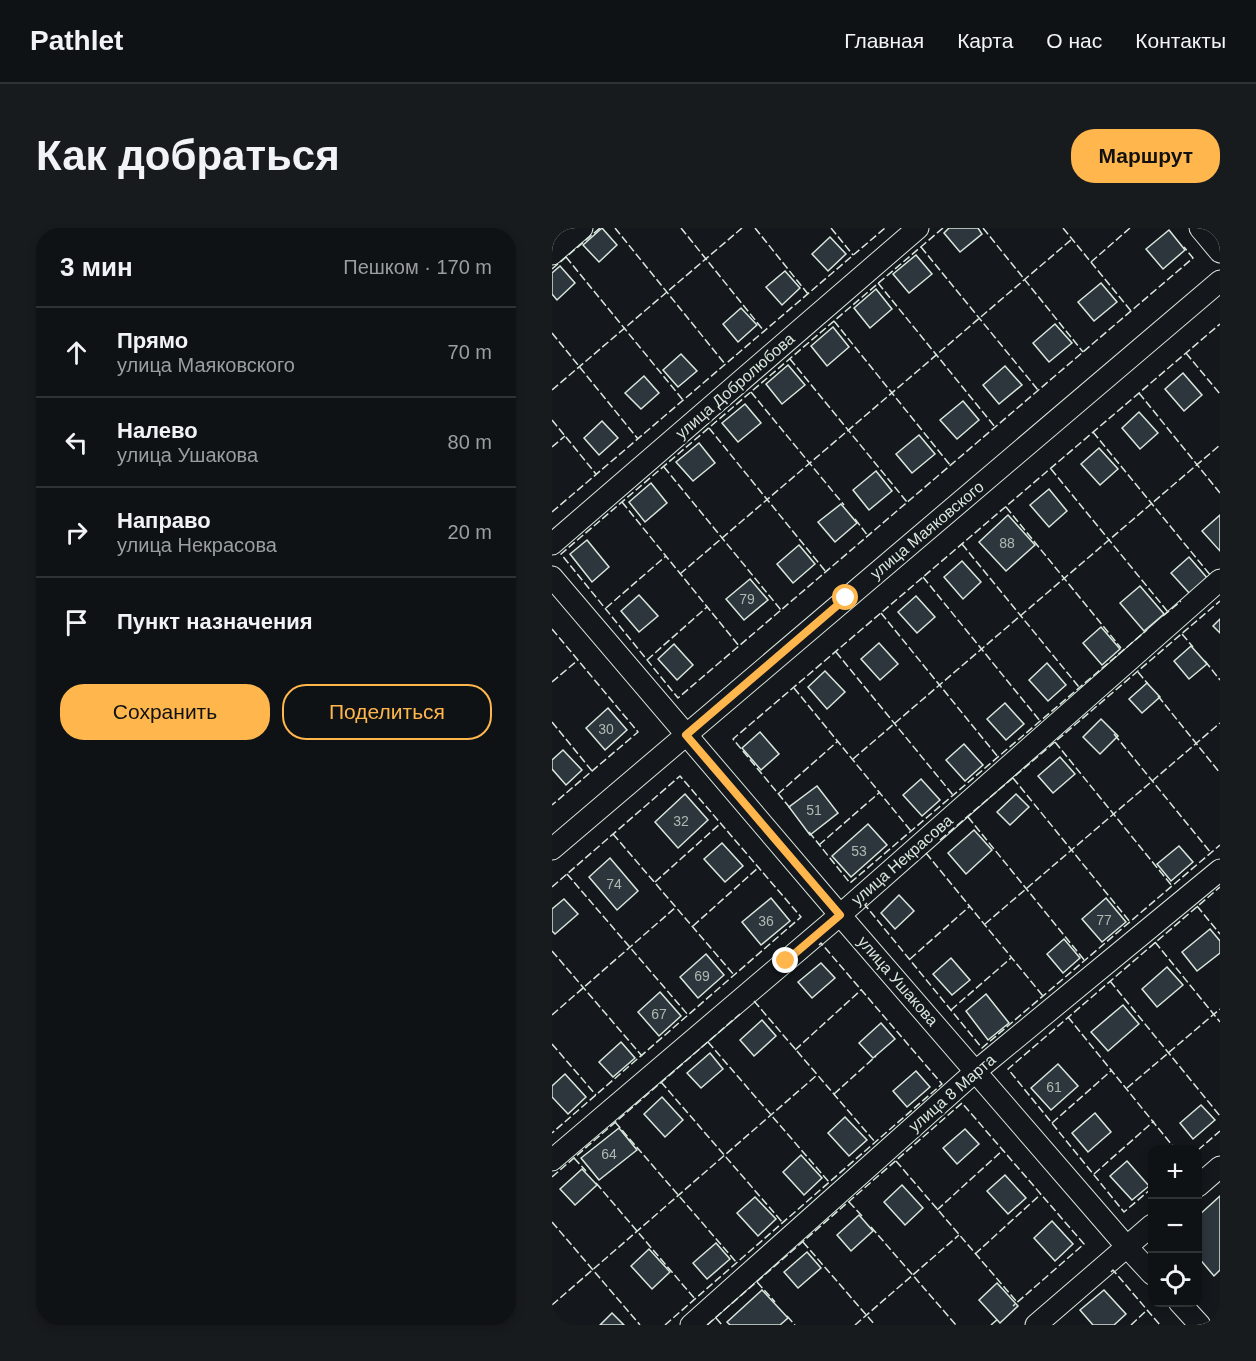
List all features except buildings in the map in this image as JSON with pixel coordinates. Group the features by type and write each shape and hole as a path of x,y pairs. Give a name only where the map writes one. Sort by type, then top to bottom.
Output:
{"street":[{"path":"552,254 582,228"},
{"name":"улица Добролюбова","path":"552,544 918,228"},
{"path":"1200,228 1220,252"},
{"name":"улица Маяковского","path":"552,849 1220,281"},
{"name":"улица Ушакова","path":"552,576 840,915 1148,1270"},
{"name":"улица Некрасова","path":"552,1160 840,915 1220,580"},
{"name":"улица 8 Марта","path":"691,1325 976,1071 1220,870"},
{"path":"1202,1182 1220,1167"},
{"path":"1036,1325 1148,1229"},
{"path":"1184,1307 1200,1325"}],"fence":[{"path":"552,269 600,228"},
{"path":"615,228 725,364"},
{"path":"681,228 764,331"},
{"path":"552,390 742,228"},
{"path":"755,228 808,294"},
{"path":"831,228 853,255"},
{"path":"552,512 885,228"},
{"path":"943,228 561,554 678,698 1193,258 1184,247"},
{"path":"983,228 1083,352"},
{"path":"1063,228 1131,311"},
{"path":"1091,262 1130,228"},
{"path":"1216,228 1220,233"},
{"path":"680,574 1072,239"},
{"path":"921,247 1038,390"},
{"path":"566,257 683,400"},
{"path":"878,283 995,427"},
{"path":"834,321 950,465"},
{"path":"790,808 733,739 1220,324"},
{"path":"552,333 638,439"},
{"path":"1186,353 1220,394"},
{"path":"790,359 907,502"},
{"path":"751,392 844,505"},
{"path":"1139,393 1220,493"},
{"path":"552,420 596,474"},
{"path":"709,428 826,572"},
{"path":"1093,432 1211,576"},
{"path":"552,447 565,436"},
{"path":"853,759 1220,445"},
{"path":"664,467 781,610"},
{"path":"1051,469 1168,612"},
{"path":"622,502 739,646"},
{"path":"1006,507 1121,648"},
{"path":"855,519 868,536"},
{"path":"962,544 1079,687"},
{"path":"606,608 666,556"},
{"path":"923,577 1040,721"},
{"path":"1163,616 1181,601"},
{"path":"940,840 1220,601"},
{"path":"647,660 707,607"},
{"path":"881,613 998,757"},
{"path":"552,629 638,732 552,805"},
{"path":"809,832 850,883 1147,630"},
{"path":"1182,634 1193,647"},
{"path":"836,652 953,795"},
{"path":"552,682 578,660"},
{"path":"1205,661 1220,680"},
{"path":"1138,672 1148,684"},
{"path":"794,688 911,831"},
{"path":"1158,696 1220,773"},
{"path":"552,722 592,771"},
{"path":"985,924 1220,723"},
{"path":"1114,734 1211,853"},
{"path":"778,794 838,741"},
{"path":"1055,742 1172,886"},
{"path":"552,887 680,776 801,917 552,1133"},
{"path":"1013,778 1130,922"},
{"path":"819,845 880,792"},
{"path":"968,817 1085,961"},
{"path":"655,882 721,823"},
{"path":"613,834 734,975"},
{"path":"867,903 865,905 982,1048 1220,845"},
{"path":"926,853 1043,996"},
{"path":"693,926 759,867"},
{"path":"567,874 688,1015"},
{"path":"1148,1191 1124,1212 1008,1069 1220,887"},
{"path":"910,959 970,906"},
{"path":"1197,906 1220,934"},
{"path":"552,1015 676,907"},
{"path":"1155,942 1220,1022"},
{"path":"665,1325 942,1084 821,943 819,945"},
{"path":"552,951 642,1056"},
{"path":"951,1010 1011,958"},
{"path":"1110,981 1220,1116"},
{"path":"795,1050 861,990"},
{"path":"754,1001 875,1142"},
{"path":"1127,1088 1220,1009"},
{"path":"552,1177 740,1014"},
{"path":"1068,1017 1172,1145"},
{"path":"708,1042 829,1182"},
{"path":"552,1044 596,1095"},
{"path":"834,1094 876,1056"},
{"path":"1052,1123 1112,1070"},
{"path":"552,1305 817,1075"},
{"path":"661,1082 783,1223"},
{"path":"707,1325 962,1103 1084,1244 1013,1306"},
{"path":"1094,1174 1154,1121"},
{"path":"615,1122 737,1263"},
{"path":"1202,1147 1220,1131"},
{"path":"937,1210 1003,1150"},
{"path":"574,1158 586,1171"},
{"path":"896,1161 1017,1302"},
{"path":"596,1183 695,1299"},
{"path":"975,1254 1041,1194"},
{"path":"849,1202 863,1217"},
{"path":"552,1222 640,1325"},
{"path":"871,1227 956,1325"},
{"path":"855,1325 959,1235"},
{"path":"803,1242 875,1325"},
{"path":"1111,1272 1113,1270 1160,1325"},
{"path":"757,1282 775,1302"},
{"path":"1131,1325 1147,1310"},
{"path":"787,1316 795,1325"},
{"path":"716,1318 722,1325"},
{"path":"991,1325 999,1318"}],"route":[{"path":"786,961 840,915 686,735 846,598"}]}
